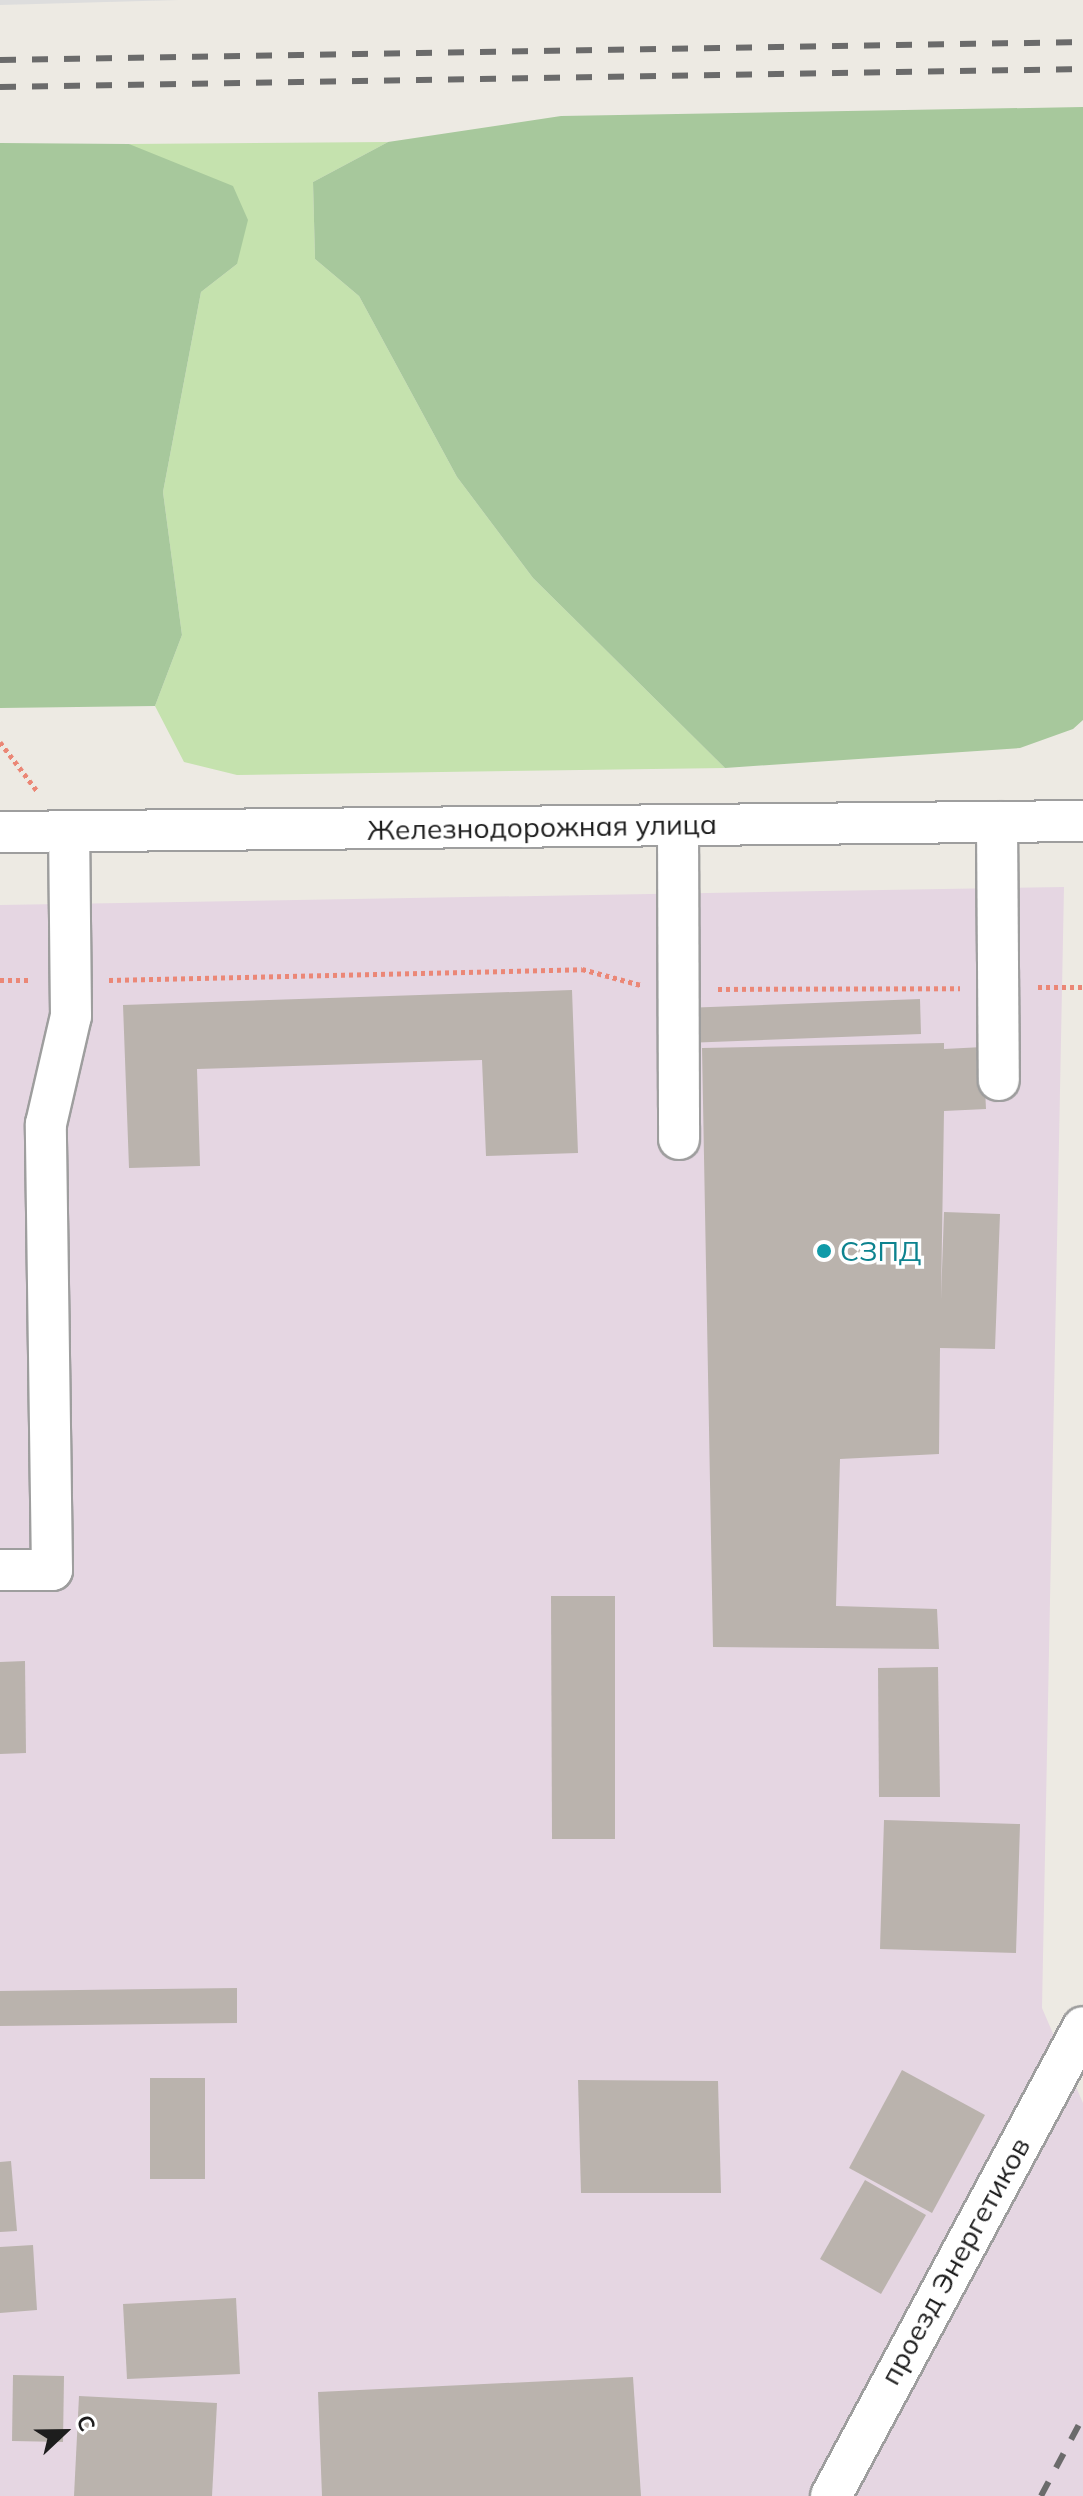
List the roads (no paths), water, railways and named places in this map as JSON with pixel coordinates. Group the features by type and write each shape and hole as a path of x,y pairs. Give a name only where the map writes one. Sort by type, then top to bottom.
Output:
{"street":[{"name":"Железнодорожная улица","path":"0,832 1083,821"},
{"path":"997,822 999,1080"},
{"path":"678,826 679,1139"},
{"path":"0,1570 52,1570 46,1124 71,1016 69,832"},
{"name":"проезд Энергетиков","path":"831,2496 1083,2027"}],"railway":[{"path":"0,60 1083,42"},
{"path":"0,87 1083,69"},
{"path":"1041,2496 1083,2417"}],"place":[{"name":"СЗПД","path":"824,1251"}]}
